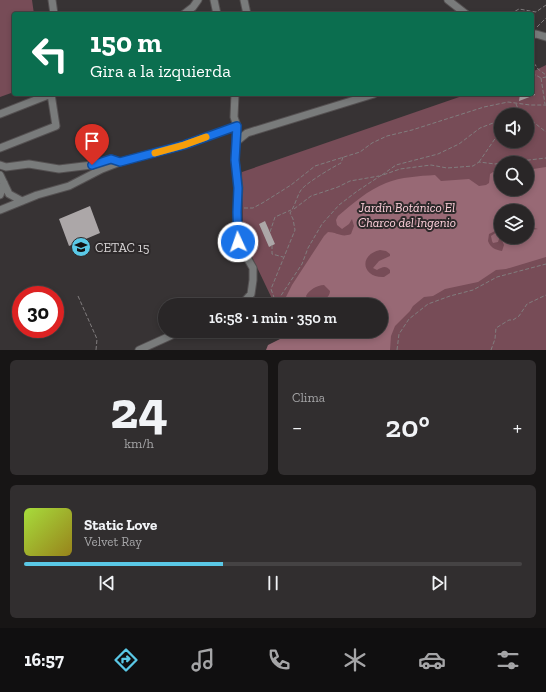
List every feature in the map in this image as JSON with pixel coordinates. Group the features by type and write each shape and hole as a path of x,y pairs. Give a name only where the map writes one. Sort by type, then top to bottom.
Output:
{"street":[{"path":"52,0 54,12"},
{"path":"187,12 193,7 198,0"},
{"path":"214,0 217,12"},
{"path":"244,0 247,12"},
{"path":"448,0 463,12"},
{"path":"534,34 546,37"},
{"path":"0,114 46,96"},
{"path":"0,148 56,126 51,96"},
{"path":"236,96 234,117 237,126 235,160 238,188 238,242 253,268 251,294 247,298"},
{"path":"236,142 247,133 367,96"},
{"path":"0,210 37,195 69,186 102,168 184,145 237,126"},
{"path":"0,165 6,167 29,164 59,169 92,165 111,159 120,162"},
{"path":"0,174 9,194 22,201"},
{"path":"0,195 4,183"},
{"path":"139,350 166,338"}],"path":[{"path":"514,12 519,9 536,12 546,5"},
{"path":"537,28 546,18"},
{"path":"534,63 546,76 541,78"},
{"path":"534,74 541,78"},
{"path":"237,212 242,208 253,208 264,202 291,185 315,166 360,152 372,143 387,136 412,130 484,107 508,102 530,105 546,105 541,78"},
{"path":"516,103 518,108"},
{"path":"343,157 342,163 328,170 302,189 290,213 295,230 271,289 276,303 302,264 308,248 322,224 339,205 396,165 438,154 459,144 480,128 494,123"},
{"path":"534,123 546,132"},
{"path":"270,232 276,217 292,210 311,196 338,187 350,181 380,176 400,169 431,165 446,168 473,166 479,162 494,140"},
{"path":"534,159 546,158"},
{"path":"479,162 494,164"},
{"path":"272,245 272,254 283,258"},
{"path":"397,350 399,334 409,319 428,304 473,290 497,277 546,264"},
{"path":"491,350 495,339 496,328 519,316 526,304 546,294"},
{"path":"78,296 97,339 96,350"}],"green space":[{"path":"0,0 32,0 34,12 12,12 12,93 0,97"},
{"name":"Jardín Botánico El Charco del Ingenio","path":"546,65 546,350 298,350 292,338 388,338 388,298 272,298 243,238 242,172 462,96 534,96 534,71"}],"shaded area":[{"path":"546,167 546,257 506,269 496,270 478,282 445,289 433,296 424,297 413,306 395,326 391,336 390,350 266,350 268,345 282,338 388,338 388,298 327,298 330,291 324,285 314,288 306,296 307,298 286,298 292,285 328,232 342,235 351,234 354,226 352,219 349,224 342,229 337,225 336,220 338,216 367,193 379,186 398,179 429,175 435,175 441,181 469,179 479,186 486,185 489,183 490,174 493,172 494,196 534,196 534,169","holes":["380,250 386,251 390,254 390,256 379,261 373,268 377,270 387,267 390,270 390,273 384,277 371,274 367,270 366,266 368,256"]},
{"path":"494,234 494,243 492,241 491,236"}],"building":[{"path":"520,96 532,96 519,101"},
{"name":"CETAC 15","path":"90,206 100,233 69,246 59,219"},
{"path":"265,221 275,244 269,247 259,224"}],"slow traffic":[{"path":"155,153 206,137"}],"place":[{"name":"CETAC 15","path":"81,247"}],"route":[{"path":"92,165 111,159 120,162 184,145 237,126 235,160 238,188 238,242"}]}
